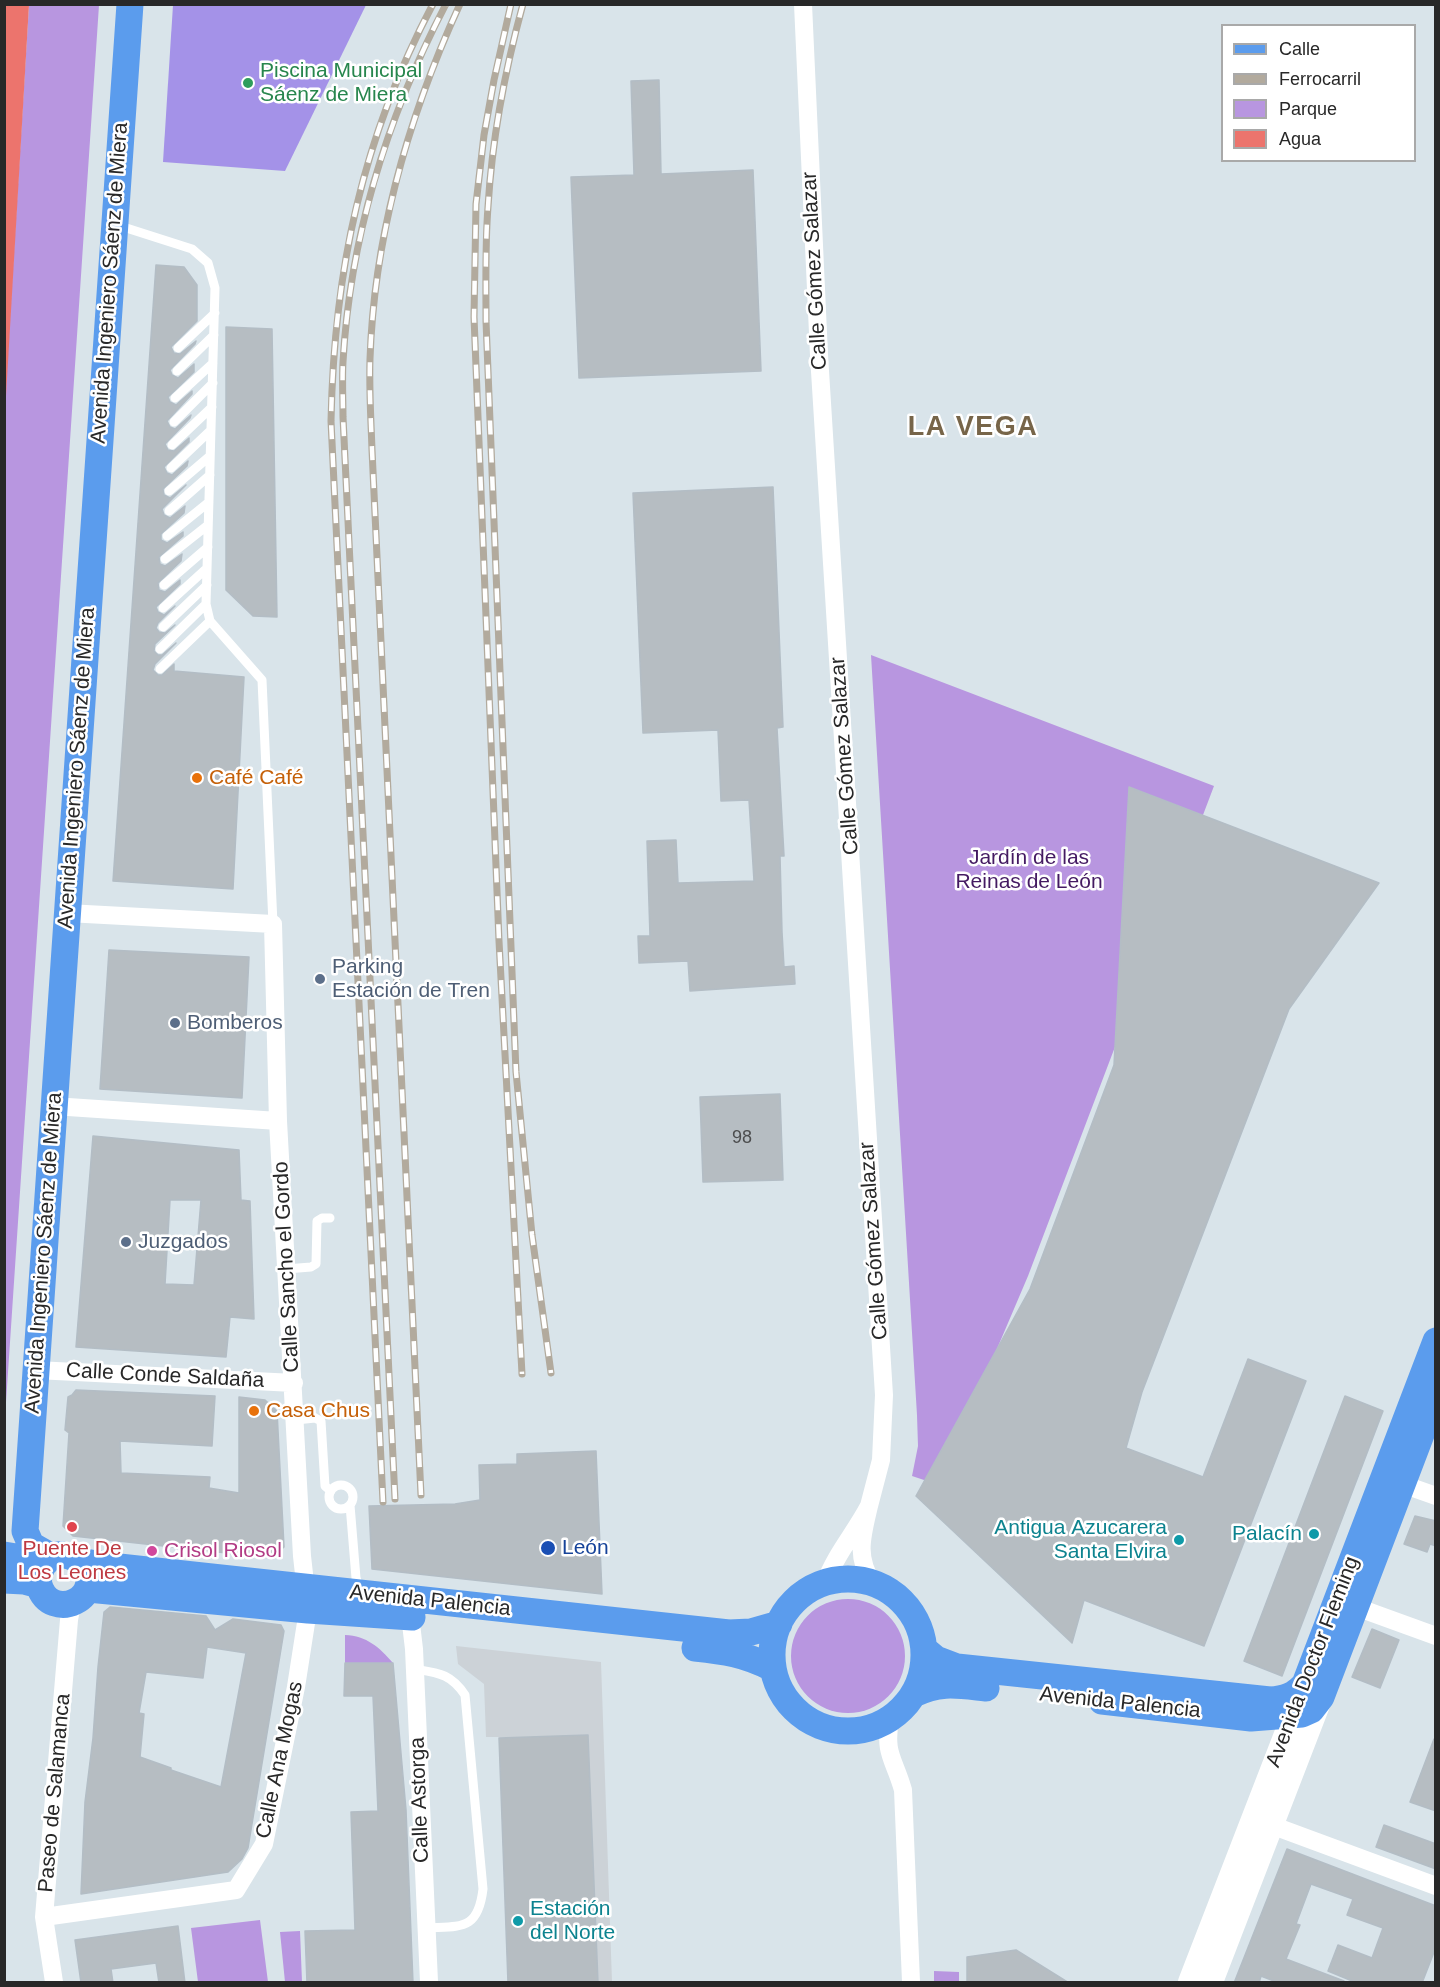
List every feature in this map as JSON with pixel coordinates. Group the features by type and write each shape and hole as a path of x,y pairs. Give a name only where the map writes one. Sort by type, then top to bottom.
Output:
{"main road":[{"name":"Avenida Ingeniero Sáenz de Miera","path":"25,1531 130,4"},
{"name":"Avenida Doctor Fleming","path":"1211,1983 1271,1825 1313,1690 1346,1604 1436,1341"},
{"name":"Avenida Doctor Fleming","path":"1346,1604 1402,1484 1436,1395"},
{"path":"4,1549 25,1531 46,1568"},
{"name":"Avenida Palencia","path":"4,1580 24,1581 67,1554 81,1561 306,1599"},
{"name":"Avenida Palencia","path":"4,1555 46,1568"},
{"path":"80,1596 89,1574 81,1561"},
{"name":"Avenida Palencia","path":"46,1568 42,1593 56,1604 80,1596 306,1599 362,1594 409,1608 736,1653 756,1659 772,1668"},
{"path":"858,1580 873,1584 893,1594 908,1609 919,1628 924,1649 922,1672 914,1694 890,1720 864,1730 843,1731 822,1726 803,1716 788,1701 772,1668 773,1642 779,1624 798,1599 806,1592 825,1583 858,1580"},
{"path":"306,1599 409,1608"},
{"name":"Avenida Palencia","path":"409,1608 729,1633 751,1632 779,1624"},
{"name":"Avenida Palencia","path":"914,1694 930,1686 955,1685 1251,1718 1293,1715 1311,1710 1313,1690 1297,1693 1285,1699 1270,1700 957,1667 936,1659 924,1649"},
{"name":"Avenida Doctor Fleming","path":"1190,1983 1293,1715"},
{"path":"1251,1718 1266,1728 1279,1751"}],"street":[{"name":"Calle Gómez Salazar","path":"803,4 819,355 884,1395 881,1460 868,1506 861,1554 864,1567 873,1584"},
{"path":"67,913 273,924"},
{"name":"Calle Sancho el Gordo","path":"273,924 278,1121 306,1599"},
{"path":"54,1106 278,1121"},
{"name":"Calle Conde Saldaña","path":"36,1370 294,1383"},
{"path":"1402,1484 1436,1496"},
{"name":"Calle Gómez Salazar","path":"825,1583 831,1566 858,1527 868,1506"},
{"name":"Paseo de Salamanca","path":"54,1983 45,1917 69,1620 80,1596"},
{"name":"Calle Ana Mogas","path":"45,1917 236,1890 264,1844 296,1687 306,1599"},
{"path":"1346,1604 1436,1636"},
{"name":"Calle Astorga","path":"409,1608 415,1669 429,1983"},
{"path":"890,1720 887,1743 889,1756 897,1770 903,1790 911,1983"},
{"path":"1271,1825 1436,1886"}],"lane":[{"path":"114,224 192,249 207,263 216,288 206,604 210,621 262,680 273,924"},
{"path":"178,348 215,313"},
{"path":"177,371 214,335"},
{"path":"175,398 213,363"},
{"path":"174,422 213,383"},
{"path":"172,445 212,407"},
{"path":"171,468 211,430"},
{"path":"169,491 210,456"},
{"path":"168,512 210,475"},
{"path":"167,536 209,502"},
{"path":"165,559 208,525"},
{"path":"164,585 208,547"},
{"path":"163,608 207,568"},
{"path":"163,627 207,585"},
{"path":"160,649 206,604"},
{"path":"160,669 210,621"},
{"path":"286,1269 311,1267 316,1264 317,1221 330,1218"},
{"path":"296,1420 315,1418 321,1421 325,1486 331,1491"},
{"path":"331,1491 340,1486 348,1488 353,1498 350,1505 356,1578 362,1594"},
{"path":"331,1491 330,1502 335,1508 343,1509 350,1505"},
{"path":"415,1669 449,1677 458,1684 465,1695 483,1889 481,1905 475,1919 460,1926 426,1928"}],"green space":[{"path":"29,5 99,5 5,1417 4,413"},
{"name":"Jardín de las Reinas de León","path":"871,655 1214,786 1028,1276 939,1485 912,1476 918,1446 917,1415"},
{"path":"848,1599 870,1604 888,1616 900,1634 905,1656 900,1678 888,1696 870,1708 848,1713 826,1708 808,1696 796,1678 791,1656 796,1634 808,1616 826,1604"},
{"path":"345,1635 372,1643 393,1663 345,1663"},
{"path":"260,1920 268,1982 198,1982 191,1928"},
{"path":"300,1931 302,1982 285,1982 280,1932"},
{"path":"934,1971 959,1972 959,1982 934,1982"}],"shaded area":[{"name":"Piscina Municipal Sáenz de Miera","path":"173,5 366,5 285,171 163,162"},
{"path":"456,1646 601,1662 612,1982 533,1982 523,1737 486,1737 484,1684 458,1664"}],"water":[{"path":"4,5 29,5 5,413"}],"building":[{"path":"659,80 661,174 753,170 761,371 579,378 571,177 634,175 631,81"},
{"path":"156,265 184,267 197,285 197,321 171,347 174,353 180,354 196,341 170,370 172,375 178,378 194,364 194,372 168,397 170,402 176,405 192,391 192,394 167,421 170,427 175,429 191,415 165,444 168,450 174,451 189,438 189,442 164,467 167,473 172,475 188,461 187,466 163,489 164,495 170,498 186,485 162,509 164,515 170,518 185,506 184,513 161,534 161,540 167,543 183,532 183,536 159,557 160,564 165,566 182,554 181,561 158,583 159,590 165,592 180,580 180,584 156,607 158,612 164,615 175,606 158,623 156,628 159,632 165,633 175,625 155,644 154,651 162,655 176,643 155,664 153,670 158,675 162,675 174,664 174,671 244,677 233,889 113,881"},
{"path":"226,327 272,329 277,617 253,616 226,590"},
{"path":"773,487 783,727 777,728 784,856 780,856 782,932 784,967 794,966 795,984 690,991 688,961 639,963 638,936 650,936 647,841 676,840 678,883 754,881 749,800 721,801 718,730 643,733 633,493"},
{"path":"1129,787 1379,883 1289,1009 1142,1392 1126,1448 1203,1477 1248,1359 1306,1381 1204,1646 1084,1600 1072,1643 916,1496 1030,1289 1114,1065"},
{"name":"Bomberos","path":"109,950 249,957 242,1098 100,1089"},
{"path":"780,1094 783,1180 703,1182 700,1097"},
{"name":"Juzgados","path":"93,1136 239,1150 241,1200 250,1201 254,1319 230,1317 226,1357 76,1347","holes":["170,1200 201,1200 194,1285 165,1284"]},
{"path":"76,1390 215,1396 212,1446 120,1441 121,1473 210,1477 209,1488 239,1493 239,1397 265,1400 277,1411 284,1547 272,1558 73,1536 63,1526 69,1433 65,1430 68,1397"},
{"name":"Palacín","path":"1345,1396 1383,1411 1282,1676 1244,1661"},
{"name":"León","path":"596,1451 602,1594 372,1569 369,1506 455,1504 480,1500 479,1465 517,1464 517,1454"},
{"path":"1415,1516 1436,1521 1436,1546 1430,1544 1427,1552 1404,1544"},
{"path":"110,1607 206,1616 215,1630 233,1619 281,1625 284,1631 248,1848 242,1859 228,1872 81,1894 85,1802 104,1612","holes":["207,1647 246,1653 221,1787 140,1757 144,1714 139,1713 146,1672 203,1678"]},
{"path":"1372,1629 1399,1640 1380,1688 1352,1677"},
{"path":"345,1663 393,1663 406,1810 413,1983 307,1983 305,1931 355,1930 351,1812 378,1811 373,1696 344,1696"},
{"path":"588,1735 598,1983 508,1983 499,1738"},
{"path":"1434,1739 1436,1739 1436,1811 1410,1802"},
{"path":"1384,1825 1436,1844 1436,1869 1376,1847"},
{"path":"1287,1849 1436,1906 1436,1947 1422,1983 1357,1983 1328,1971 1338,1945 1372,1958 1383,1928 1347,1915 1353,1899 1311,1884 1296,1924 1300,1925 1286,1959 1344,1981 1343,1983 1279,1983 1261,1976 1259,1983 1234,1983"},
{"path":"178,1926 185,1983 159,1983 156,1963 111,1969 113,1983 81,1983 75,1940"},
{"path":"1016,1950 1069,1983 967,1983 967,1957"}],"railway":[{"path":"383,1502 331,421 338,311 356,207 370,155 388,105 408,54 433,4"},
{"path":"395,1499 343,417 343,369 347,315 354,269 375,178 406,89 446,4"},
{"path":"421,1495 372,450 370,359 379,268 397,177 425,89 460,4"},
{"path":"511,4 484,135 476,204 474,317 499,941 522,1374"},
{"path":"523,4 505,79 490,181 486,236 486,321 516,1072 532,1235 551,1373"}],"place":[{"name":"Piscina Municipal Sáenz de Miera","path":"248,83"},
{"name":"Café Café","path":"197,778"},
{"name":"Parking Estación de Tren","path":"320,979"},
{"name":"Bomberos","path":"175,1023"},
{"name":"Juzgados","path":"126,1242"},
{"name":"Casa Chus","path":"254,1411"},
{"name":"Puente De Los Leones","path":"72,1527"},
{"name":"Palacín","path":"1314,1534"},
{"name":"Antigua Azucarera Santa Elvira","path":"1179,1540"},
{"name":"León","path":"548,1548"},
{"name":"Crisol Riosol","path":"152,1551"},
{"name":"Estación del Norte","path":"518,1921"}],"district":[{"name":"LA VEGA","path":"973,428"}]}
